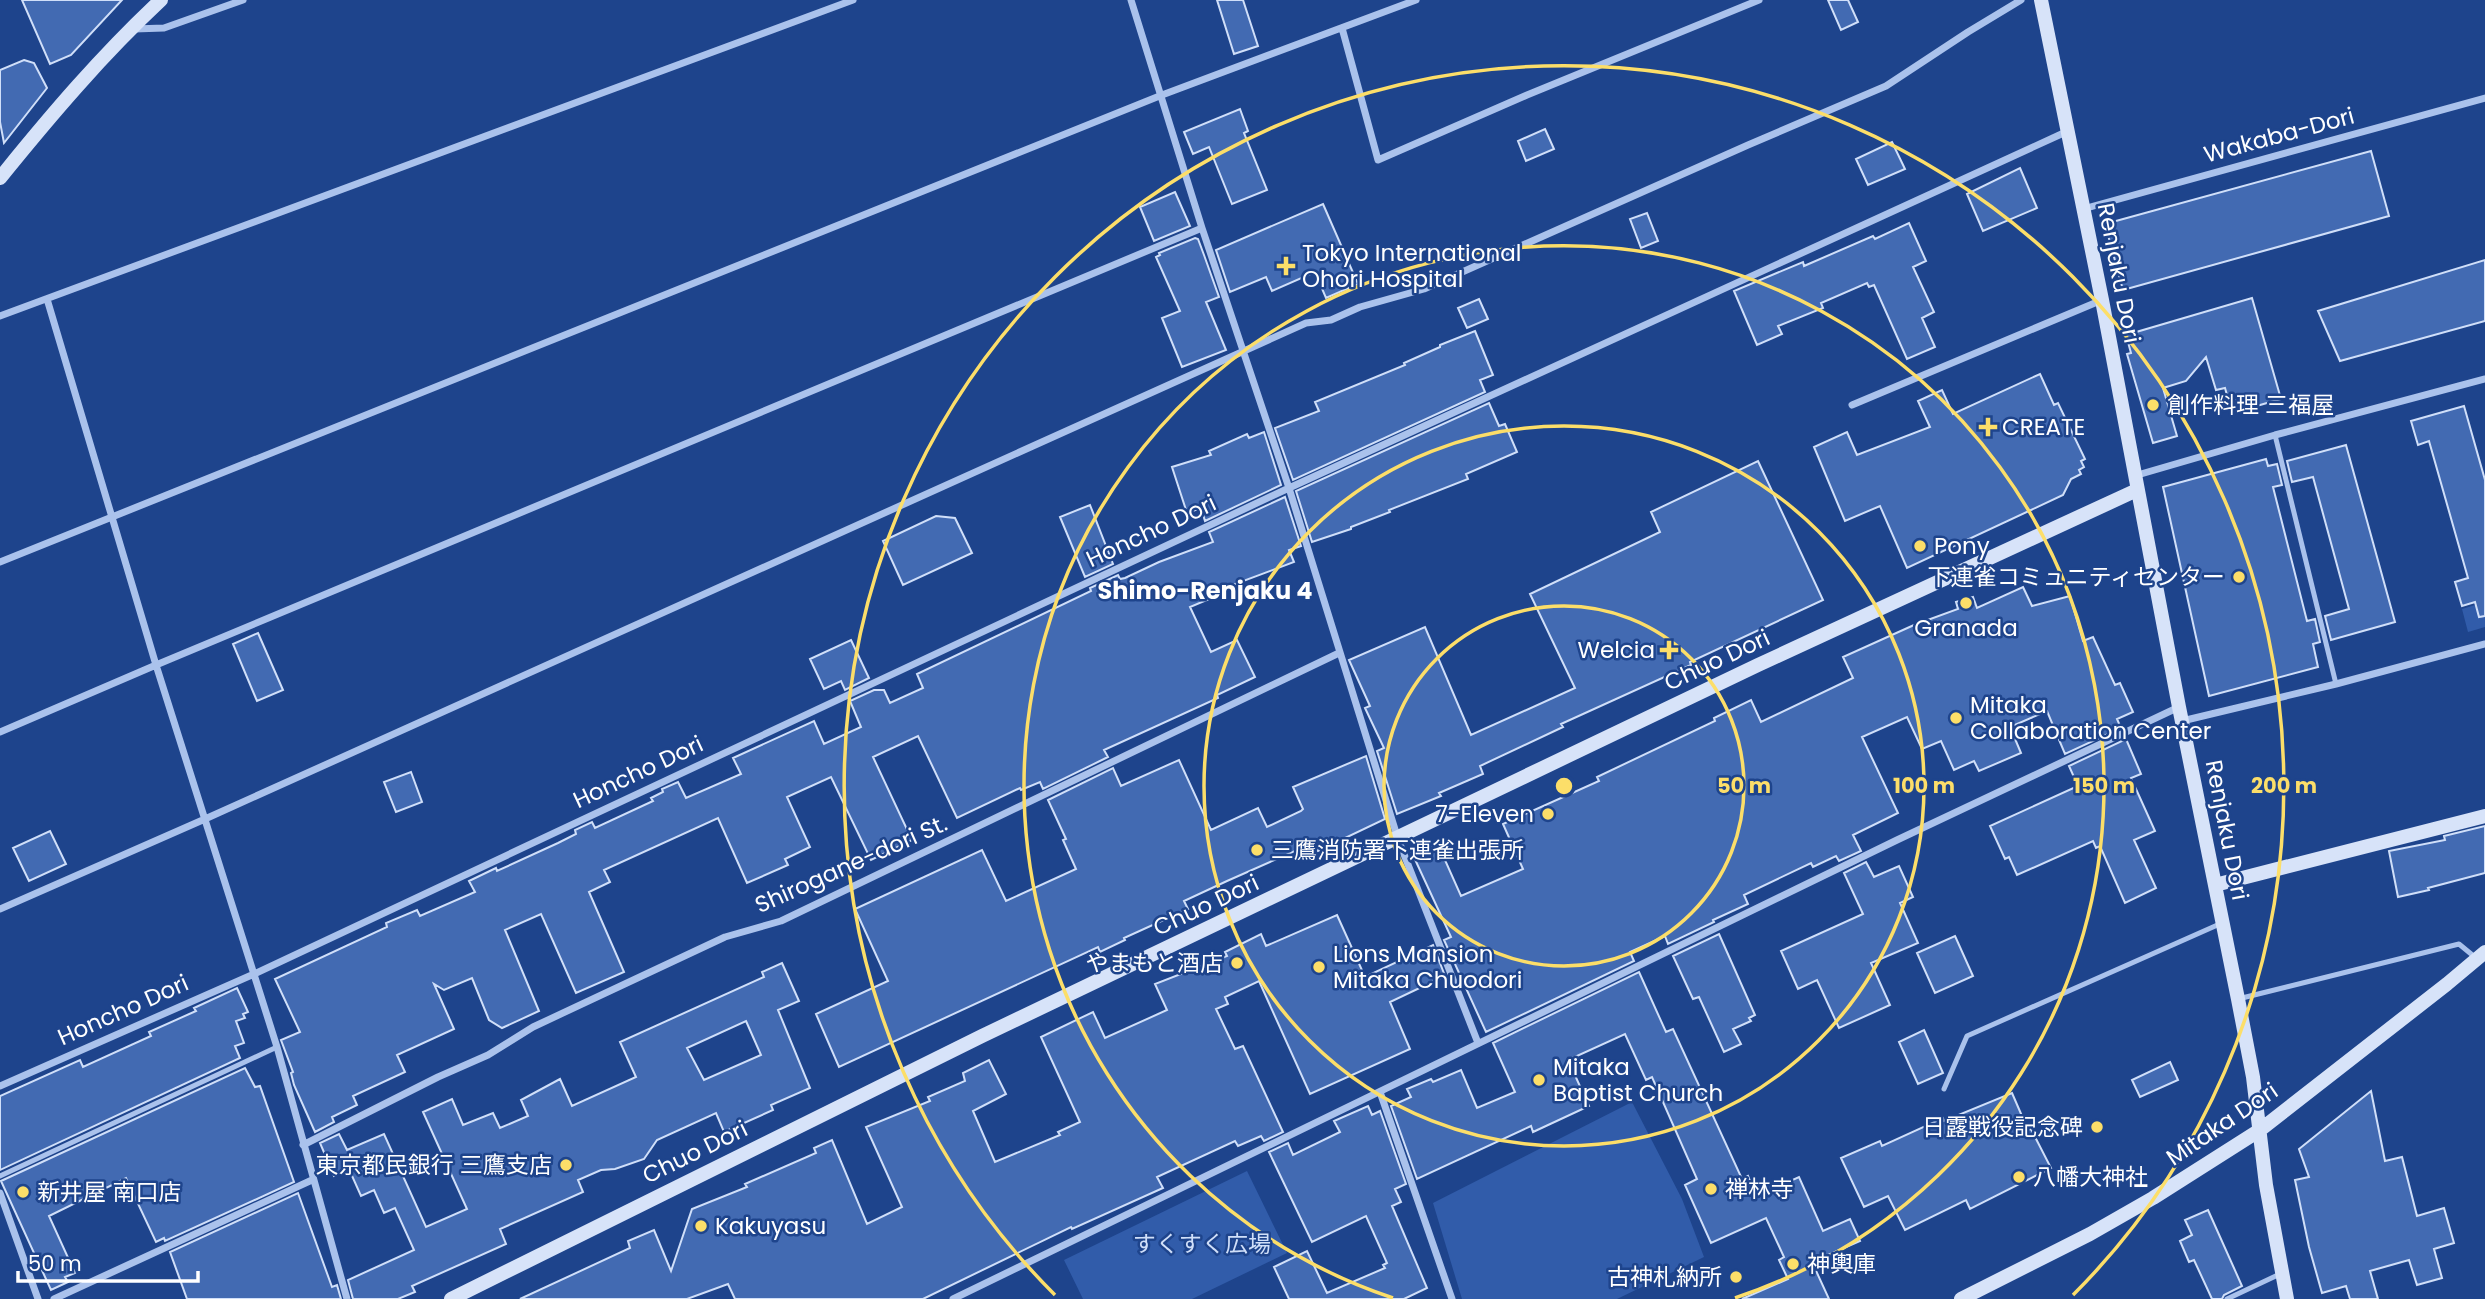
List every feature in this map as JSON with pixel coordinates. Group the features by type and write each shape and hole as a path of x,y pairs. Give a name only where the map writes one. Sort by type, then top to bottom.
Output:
{"main road":[{"path":"0,178 62,100 161,0"},
{"name":"Renjaku Dori","path":"2041,0 2238,999 2260,1130 2266,1185 2287,1299"},
{"name":"Chuo Dori","path":"451,1299 982,1036 1398,839 2135,483"},
{"path":"2215,885 2485,816"},
{"name":"Mitaka Dori","path":"1961,1299 2090,1234 2153,1198 2260,1130 2481,955"}],"street":[{"path":"130,29 164,27 243,0"},
{"path":"0,316 853,0"},
{"path":"1131,0 1202,228 1289,488 1398,839 1478,1042"},
{"path":"0,562 1162,95 1416,0"},
{"path":"1342,28 1378,160 1527,94 1759,0"},
{"path":"0,909 1306,323 1331,320 1360,307 1424,289 1886,86 2021,0"},
{"name":"Wakaba-Dori","path":"2084,209 2485,98"},
{"name":"Honcho Dori","path":"0,1086 254,974 1289,488 2068,131"},
{"path":"0,732 156,664 1202,228"},
{"path":"47,299 156,664 277,1047 347,1299"},
{"path":"1852,405 2102,300"},
{"path":"2135,483 2275,435 2485,379"},
{"path":"953,1299 1909,834 2180,714 2336,684 2485,644"},
{"name":"Shirogane-dori St.","path":"303,1145 488,1055 533,1027 725,937 781,921 1339,653"},
{"path":"1380,1091 1451,1297 1440,1299"},
{"path":"54,1299 312,1180"},
{"path":"0,1193 38,1299"}],"lane":[{"path":"2275,435 2336,684"},
{"path":"1944,1089 1967,1036 2222,923"},
{"path":"2238,999 2459,944 2481,955"},
{"path":"0,1176 277,1047"},
{"path":"2227,1299 2283,1273"}],"green space":[{"path":"2485,602 2485,627 2468,632 2462,609"},
{"path":"1632,1102 1682,1199 1704,1257 1617,1299 1462,1299 1433,1203"},
{"name":"すくすく広場","path":"1247,1171 1287,1253 1192,1299 1083,1299 1064,1260"}],"building":[{"path":"22,0 122,0 71,55 50,64"},
{"path":"1217,0 1243,0 1258,46 1234,54"},
{"path":"1828,0 1848,0 1858,22 1841,30"},
{"path":"24,60 34,63 47,88 4,143 0,122 0,70"},
{"path":"1240,109 1248,131 1244,133 1267,190 1232,204 1209,147 1193,154 1184,132"},
{"path":"1545,129 1554,149 1526,161 1518,141"},
{"path":"1892,142 1905,169 1868,185 1856,159"},
{"path":"2371,151 2389,216 2123,290 2105,224"},
{"path":"2020,168 2037,208 1983,231 1967,194"},
{"path":"1175,192 1190,226 1154,241 1140,207"},
{"name":"Tokyo International Ohori Hospital","path":"1323,204 1358,284 1326,298 1315,272 1272,291 1266,277 1230,292 1216,250"},
{"path":"1647,213 1658,241 1641,248 1630,219"},
{"path":"1909,223 1926,261 1913,267 1934,312 1922,318 1935,347 1907,359 1874,285 1869,287 1867,283 1821,303 1823,308 1778,326 1782,334 1757,345 1734,291 1803,262 1804,266 1873,236 1875,239"},
{"path":"1198,239 1219,297 1206,302 1226,350 1182,367 1162,318 1180,311 1156,257 1159,253"},
{"path":"2485,260 2485,321 2340,361 2318,311"},
{"path":"2252,298 2281,399 2232,413 2225,388 2216,390 2206,357 2186,381 2163,388 2177,436 2153,443 2127,354 2131,353 2126,335"},
{"path":"1479,299 1488,319 1467,328 1458,308"},
{"path":"1475,331 1493,375 1480,380 1485,392 1293,480 1275,428 1319,411 1315,402 1405,365 1404,363 1440,345"},
{"path":"2040,374 2054,405 2058,403 2085,459 2081,461 2084,467 2079,470 2081,474 2071,479 2063,495 1907,568 1880,506 1845,521 1814,447 1847,432 1857,455 1930,427 1918,401 1942,390 1953,414"},
{"path":"1489,403 1499,426 1505,424 1517,452 1466,474 1468,479 1389,510 1390,512 1351,529 1312,542 1296,491"},
{"path":"2464,406 2485,480 2485,616 2479,617 2475,602 2462,606 2455,582 2468,578 2429,441 2418,445 2411,421"},
{"path":"1264,432 1281,485 1205,521 1201,508 1187,513 1172,467 1211,455 1209,451 1247,434 1249,438"},
{"path":"2346,445 2395,622 2331,640 2325,616 2349,609 2313,477 2292,482 2287,461"},
{"name":"下連雀コミュニティセンター","path":"2266,459 2268,466 2277,464 2282,485 2273,487 2307,621 2315,619 2320,642 2313,644 2318,667 2209,696 2163,487"},
{"path":"1758,461 1823,600 1690,662 1691,665 1561,724 1563,727 1480,766 1483,774 1439,793 1441,796 1397,814 1377,751 1384,748 1365,708 1370,706 1349,660 1425,627 1471,735 1575,688 1530,594 1660,532 1651,512"},
{"path":"1285,497 1301,546 1289,550 1294,562 1219,590 1221,594 1190,607 1211,652 1237,640 1255,677 1217,695 1218,698 1104,750 1108,757 1043,789 1040,782 1021,790 1020,788 957,818 918,736 873,757 912,840 871,860 831,777 787,797 810,847 785,859 788,865 747,883 718,818 604,870 610,882 589,892 624,972 576,993 541,914 505,930 539,1011 502,1028 489,1020 472,978 444,990 434,984 454,1029 397,1055 405,1072 353,1096 357,1105 332,1117 334,1122 315,1132 294,1085 293,1072 281,1040 300,1032 275,979 387,927 386,923 417,910 420,916 475,892 469,881 558,843 576,834 575,830 592,822 595,828 653,801 651,798 663,792 662,789 678,782 686,798 741,774 733,758 814,721 824,744 861,727 850,701 874,690 884,690 890,703 923,688 917,674 1091,591 1090,588 1118,575 1120,579 1125,578 1213,542 1209,532"},
{"path":"1090,505 1113,564 1085,577 1060,517"},
{"path":"936,516 955,518 972,553 903,585 883,541"},
{"path":"2023,587 2032,606 2070,596 2083,641 2093,637 2115,685 2120,683 2133,712 2117,719 2121,728 2065,754 2047,711 2010,727 2021,753 1979,771 1974,761 1954,770 1941,741 1922,749 1907,717 1862,737 1898,813 1853,835 1861,851 1839,861 1836,856 1813,867 1811,863 1744,895 1748,904 1668,944 1665,936 1630,952 1634,961 1486,1032 1444,940 1451,937 1412,853 1437,842 1461,896 1523,869 1503,824 1599,781 1597,777 1715,721 1714,718 1751,700 1761,722 1853,678 1843,657 1914,625 1958,609 1956,602 1973,597 1977,608"},
{"path":"258,633 283,690 257,701 233,644"},
{"path":"851,640 869,678 845,690 841,681 824,689 810,659"},
{"path":"2126,739 2141,774 2131,778 2155,831 2134,840 2156,888 2125,903 2100,846 2096,848 2093,841 2017,875 2009,857 2005,859 1990,826 2078,786 2069,766"},
{"path":"1366,756 1385,819 1318,851 1313,843 1227,881 1184,901 1188,909 1100,952 1098,947 839,1067 816,1014 888,981 855,909 982,850 1006,901 1076,869 1048,800 1113,768 1121,786 1179,760 1211,830 1258,808 1267,827 1301,811 1303,809 1293,787"},
{"path":"411,772 422,802 396,812 384,782"},
{"path":"2485,826 2485,873 2398,897 2389,851 2445,840 2444,836"},
{"path":"50,831 66,864 29,881 13,848"},
{"path":"1866,862 1874,877 1899,866 1913,897 1900,903 1918,943 1871,963 1890,1005 1839,1028 1817,980 1798,989 1781,951 1863,914 1844,873"},
{"path":"1337,915 1365,977 1433,945 1445,976 1390,1002 1410,1049 1310,1094 1259,981 1225,997 1228,1004 1216,1009 1235,1049 1243,1046 1283,1132 1264,1141 1261,1136 1238,1146 1235,1141 1157,1177 1163,1188 1072,1229 1071,1227 923,1299 735,1299 728,1284 687,1299 520,1299 630,1248 628,1241 654,1230 671,1271 692,1209 747,1187 745,1184 816,1153 814,1148 832,1140 867,1224 902,1207 866,1127 930,1101 928,1097 965,1081 963,1073 989,1060 1006,1094 973,1111 995,1162 1060,1135 1058,1132 1080,1122 1041,1037 1093,1012 1105,1038 1167,1010 1155,984 1227,956 1225,952 1261,934 1266,946"},
{"path":"1719,934 1755,1015 1749,1018 1751,1021 1733,1029 1741,1044 1724,1052 1699,997 1693,999 1673,956"},
{"path":"1955,936 1973,976 1935,993 1917,953"},
{"path":"782,963 799,1001 778,1010 810,1088 771,1105 773,1110 724,1132 716,1113 657,1140 644,1159 615,1169 601,1170 578,1180 583,1192 500,1229 506,1244 412,1286 415,1292 398,1299 353,1299 348,1280 414,1250 395,1208 384,1213 374,1190 361,1196 349,1169 334,1176 320,1143 339,1134 347,1150 384,1134 426,1227 467,1209 423,1112 452,1099 463,1125 493,1113 500,1128 528,1116 521,1100 560,1079 572,1106 636,1077 620,1042 764,977 762,972","holes":["746,1021 761,1055 704,1080 687,1048"]},
{"path":"1639,972 1666,1032 1673,1029 1742,1179 1748,1176 1754,1191 1783,1178 1786,1183 1799,1177 1823,1231 1850,1219 1860,1241 1812,1262 1829,1299 1742,1299 1788,1279 1779,1260 1784,1257 1766,1218 1711,1243 1685,1185 1697,1179 1652,1077 1646,1080 1625,1034 1568,1060 1589,1106 1533,1132 1531,1126 1417,1179 1391,1106 1411,1097 1407,1089 1461,1070 1477,1108 1515,1092 1493,1043"},
{"path":"237,988 248,1012 243,1014 245,1018 236,1021 244,1043 235,1046 240,1058 0,1170 0,1096 80,1060 83,1067 151,1036 149,1032 196,1011 194,1008"},
{"path":"1924,1030 1943,1073 1918,1084 1899,1042"},
{"path":"2170,1062 2178,1080 2140,1097 2132,1080"},
{"path":"245,1068 255,1087 260,1086 294,1182 165,1241 164,1238 156,1242 126,1178 49,1216 75,1273 65,1277 68,1282 51,1290 1,1181"},
{"path":"2371,1091 2385,1161 2402,1157 2417,1216 2444,1208 2454,1243 2434,1249 2442,1278 2417,1285 2409,1260 2370,1271 2378,1299 2350,1299 2346,1286 2322,1293 2295,1180 2309,1177 2299,1149"},
{"path":"2012,1093 2028,1130 2031,1129 2051,1168 1970,1209 1966,1200 1905,1230 1888,1196 1864,1207 1841,1158 1880,1141 1882,1146 1943,1118 1944,1121"},
{"path":"1368,1106 1372,1115 1380,1111 1406,1184 1395,1189 1401,1202 1392,1206 1427,1288 1404,1299 1289,1299 1274,1267 1307,1251 1327,1293 1385,1268 1383,1265 1387,1263 1366,1216 1312,1242 1269,1152 1288,1143 1293,1155 1340,1132 1334,1121"},
{"path":"298,1193 332,1287 337,1285 341,1299 187,1299 170,1252"},
{"path":"2208,1210 2242,1286 2224,1295 2222,1299 2212,1299 2194,1260 2189,1262 2180,1241 2192,1235 2185,1220"}],"place":[{"name":"Tokyo International Ohori Hospital","path":"1286,266"},
{"name":"創作料理 三福屋","path":"2153,405"},
{"name":"CREATE","path":"1988,427"},
{"name":"Pony","path":"1920,546"},
{"name":"下連雀コミュニティセンター","path":"2239,577"},
{"name":"Granada","path":"1966,603"},
{"name":"Welcia","path":"1669,650"},
{"name":"Mitaka Collaboration Center","path":"1956,718"},
{"name":"7-Eleven","path":"1548,814"},
{"name":"三鷹消防署下連雀出張所","path":"1257,850"},
{"name":"やまもと酒店","path":"1237,963"},
{"name":"Lions Mansion Mitaka Chuodori","path":"1319,967"},
{"name":"Mitaka Baptist Church","path":"1539,1080"},
{"name":"日露戦役記念碑","path":"2097,1127"},
{"name":"東京都民銀行 三鷹支店","path":"566,1165"},
{"name":"八幡大神社","path":"2019,1177"},
{"name":"禅林寺","path":"1711,1189"},
{"name":"新井屋 南口店","path":"23,1192"},
{"name":"Kakuyasu","path":"701,1226"},
{"name":"神輿庫","path":"1793,1264"},
{"name":"古神札納所","path":"1736,1277"}],"district":[{"name":"Shimo-Renjaku 4","path":"1205,590"}]}
